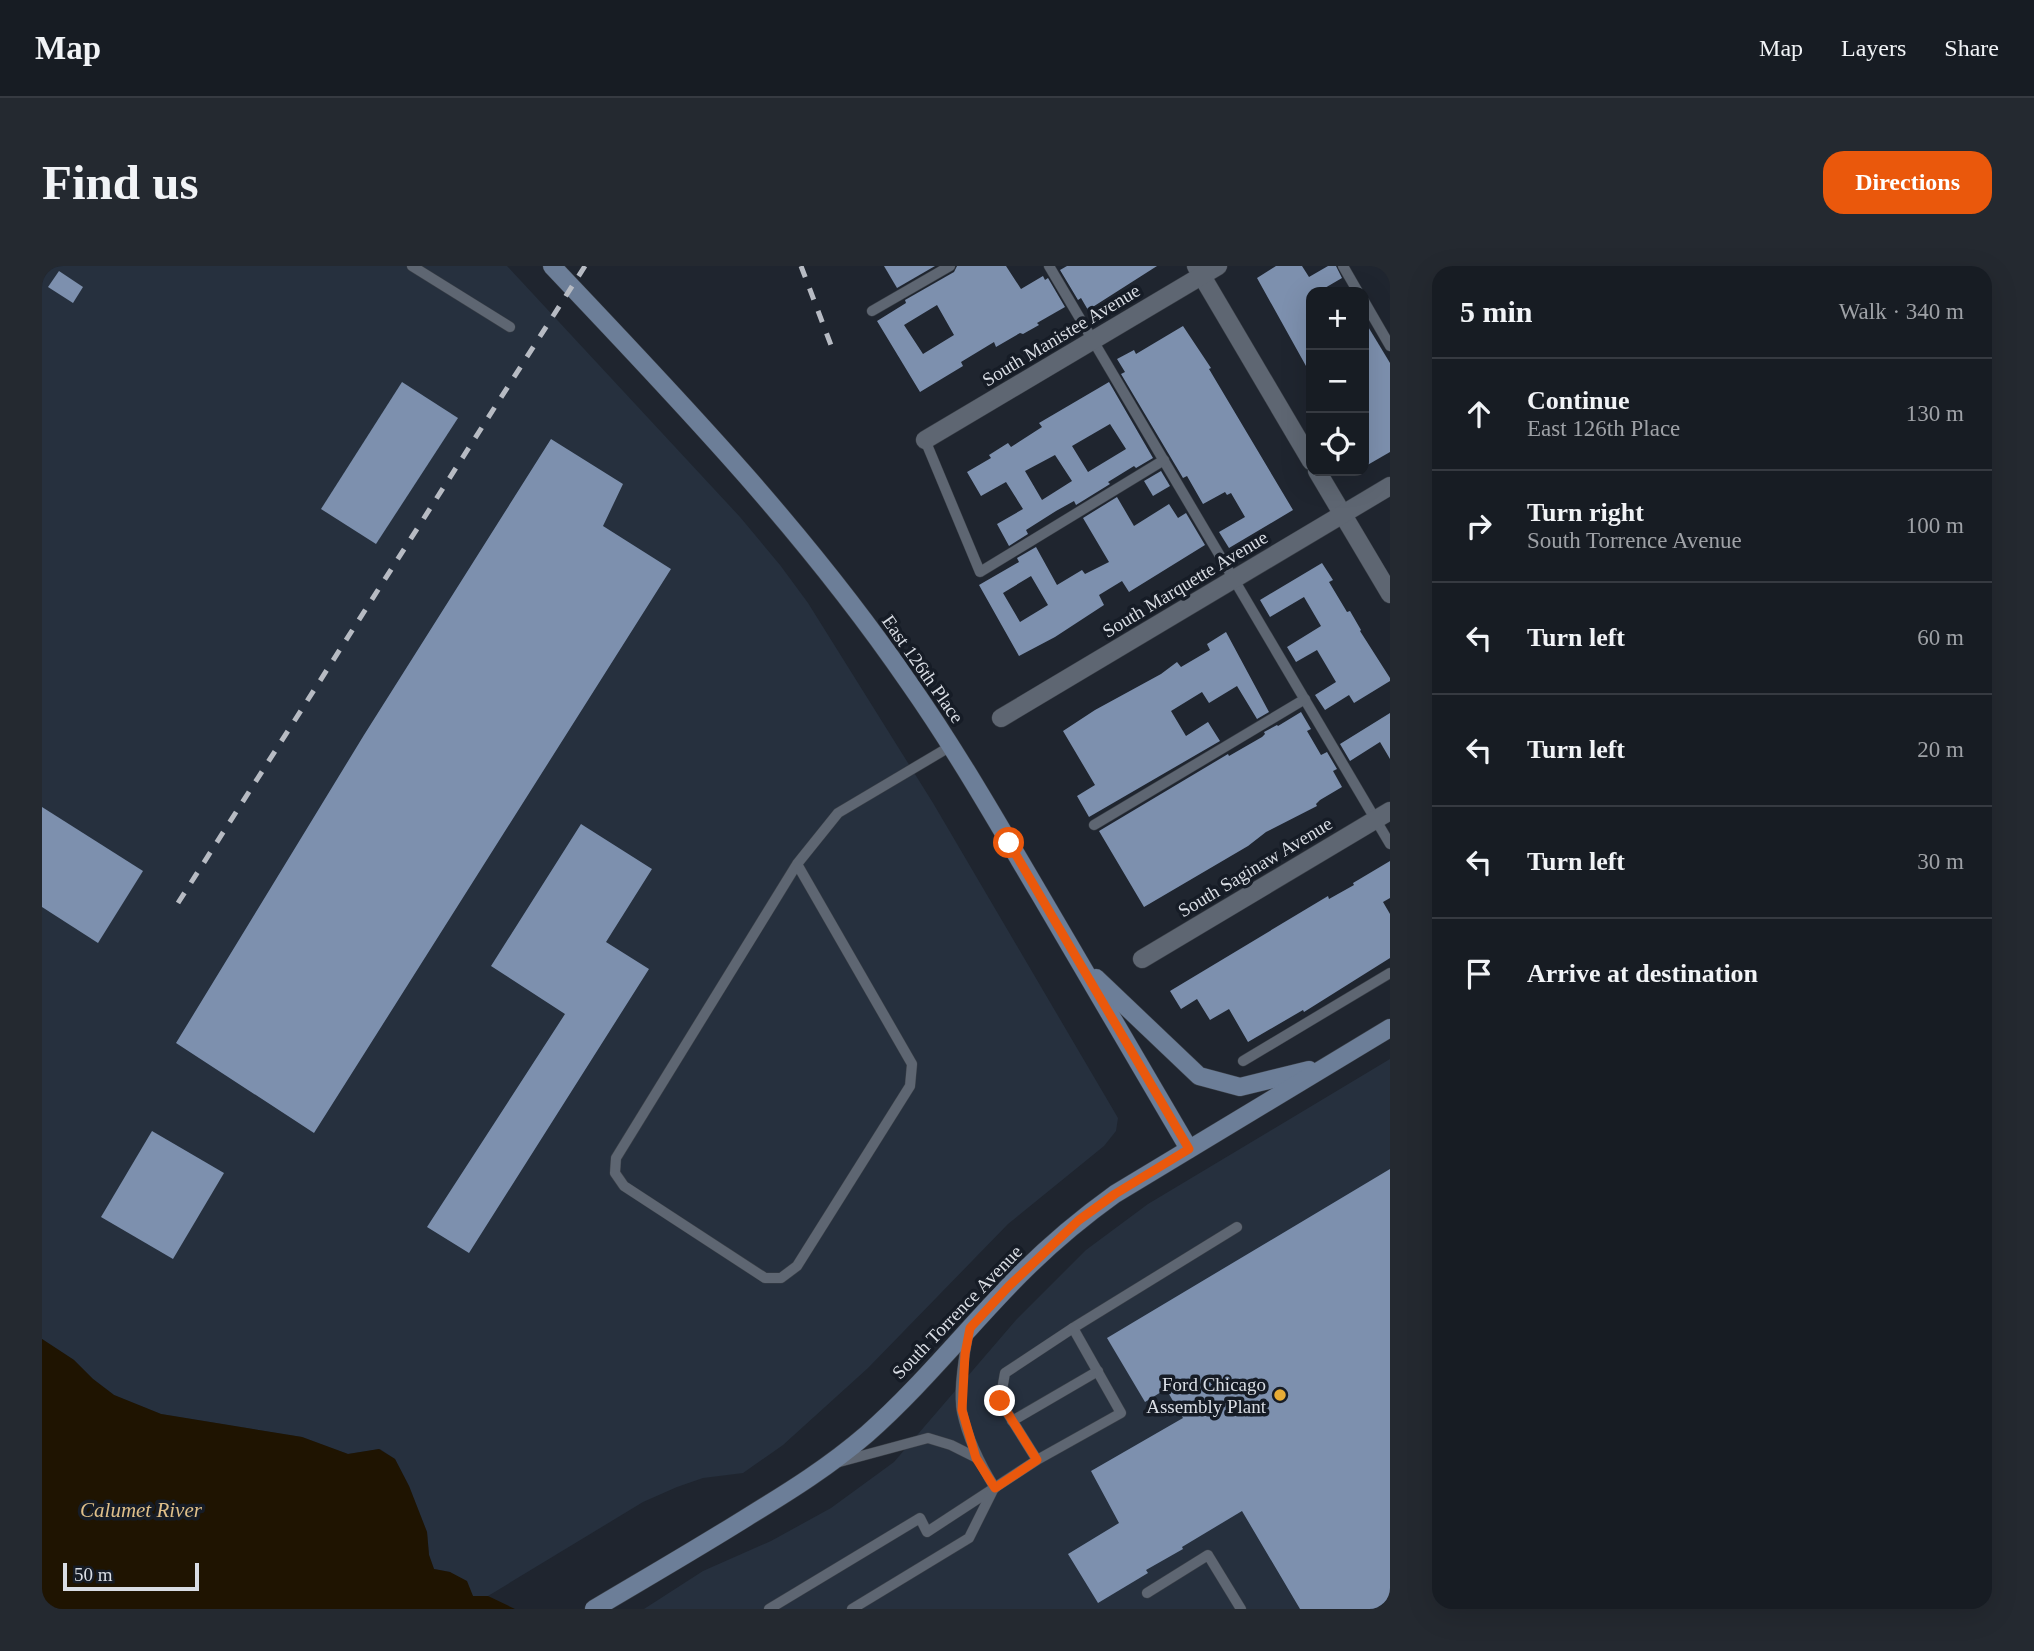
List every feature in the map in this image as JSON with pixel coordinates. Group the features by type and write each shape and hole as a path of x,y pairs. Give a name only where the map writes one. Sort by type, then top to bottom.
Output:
{"main road":[{"name":"East 126th Place","path":"552,266 739,466 792,528 909,682 951,746 1189,1149"},
{"path":"1080,963 1199,1076 1240,1087 1326,1066"},
{"name":"South Torrence Avenue","path":"594,1609 680,1559 831,1463 878,1423 1009,1286 1079,1220 1115,1194 1390,1028"}],"street":[{"name":"South Manistee Avenue","path":"925,440 1093,341 1199,271 1218,266"},
{"path":"1199,271 1306,453"},
{"path":"1320,476 1390,594"},
{"name":"South Marquette Avenue","path":"1001,718 1390,486"},
{"name":"South Saginaw Avenue","path":"1142,959 1383,815"}],"lane":[{"path":"412,266 510,327"},
{"path":"872,311 950,266"},
{"path":"1049,266 1305,699 1383,815 1390,844"},
{"path":"1343,266 1355,287"},
{"path":"1369,307 1386,328 1390,346"},
{"path":"925,440 980,572 1164,460"},
{"path":"1094,825 1305,699"},
{"path":"797,864 912,1064 910,1086 797,1266 781,1278 765,1278 624,1186 615,1172 615,1158 797,864 838,813 951,746"},
{"path":"1243,1061 1390,973"},
{"path":"1037,1460 1000,1401 1005,1373 1237,1227"},
{"path":"970,1328 965,1354 962,1410 976,1458 995,1488"},
{"path":"769,1609 920,1518 928,1532 1037,1460 1121,1413 1073,1328"},
{"path":"1012,1421 1098,1371"},
{"path":"831,1463 928,1438 951,1445 976,1458"},
{"path":"852,1609 969,1538 995,1488"},
{"path":"1147,1593 1208,1555 1241,1609"}],"shaded area":[{"path":"42,266 507,266 740,517 808,603 933,803 1118,1118 1116,1131 1104,1146 1008,1224 868,1368 783,1445 743,1473 703,1478 643,1502 488,1596 473,1596 450,1572 434,1569 429,1555 427,1532 409,1486 395,1459 380,1449 348,1454 302,1437 161,1414 114,1395 74,1360 42,1339"},
{"name":"Ford Chicago Assembly Plant","path":"1390,1059 1390,1609 644,1609 703,1571 771,1541 831,1508 894,1462 1016,1320 1086,1250 1148,1204"}],"water":[{"name":"Calumet River","path":"42,1339 74,1360 114,1395 161,1414 302,1437 348,1454 379,1449 395,1459 409,1486 427,1532 429,1555 434,1569 450,1572 467,1581 473,1596 488,1596 515,1609 42,1609"}],"building":[{"path":"884,266 935,266 897,288"},
{"path":"957,266 1006,266 1021,289 1043,276 1045,280 1048,278 1065,307 1023,334 1020,333 996,347 994,342 961,362 963,366 920,392 877,321 906,303 905,300 954,272","holes":["937,305 954,335 923,354 904,325"]},
{"path":"1067,266 1157,266 1088,310 1081,298 1078,300 1060,270"},
{"path":"1276,266 1302,266 1309,277 1328,266 1336,266 1342,278 1327,287 1306,287 1306,366 1257,278"},
{"path":"59,271 83,287 73,303 48,287"},
{"path":"1183,326 1211,368 1209,369 1293,510 1229,548 1219,532 1245,517 1231,493 1227,495 1225,492 1203,504 1187,476 1183,478 1121,374 1125,372 1117,359 1134,350 1136,354"},
{"path":"1369,328 1390,363 1390,452 1369,464"},
{"path":"402,382 458,418 376,544 321,509"},
{"path":"1109,382 1153,458 1136,468 1134,466 1076,505 1074,501 1056,511 1026,530 1028,534 1009,546 997,524 1023,509 1006,482 981,496 967,472 991,458 989,455 1008,443 1011,447 1042,427 1039,423","holes":["1110,424 1126,449 1088,472 1072,446","1055,455 1072,481 1042,500 1025,471"]},
{"path":"551,439 623,484 603,526 671,569 314,1133 176,1043 364,735"},
{"path":"1161,471 1170,486 1153,496 1144,481"},
{"path":"1117,497 1134,526 1169,504 1178,518 1186,513 1205,545 1129,592 1122,581 1099,595 1104,605 1055,637 1019,656 979,585 1019,562 1017,558 1036,547 1057,585 1082,570 1085,574 1109,562 1083,518","holes":["1031,576 1048,605 1020,622 1003,593"]},
{"path":"1322,563 1333,580 1329,582 1347,612 1350,611 1390,678 1390,681 1354,703 1349,695 1325,710 1315,695 1336,682 1317,650 1296,662 1287,647 1321,626 1304,597 1270,617 1260,600"},
{"path":"1226,632 1269,712 1257,719 1237,686 1209,703 1202,692 1171,711 1186,736 1208,722 1220,741 1089,817 1077,796 1095,785 1063,731 1177,662 1181,667 1210,650 1207,644"},
{"path":"1301,712 1311,729 1307,731 1321,755 1327,752 1337,769 1333,771 1342,787 1320,800 1317,806 1266,832 1248,846 1144,907 1099,831"},
{"path":"1390,713 1390,759 1380,742 1350,761 1340,744"},
{"path":"42,807 143,871 98,943 42,907"},
{"path":"581,824 652,869 606,942 649,969 469,1253 427,1227 565,1014 491,966"},
{"path":"1390,861 1390,898 1383,902 1390,914 1390,958 1304,1012 1303,1010 1248,1042 1229,1009 1210,1020 1197,999 1181,1009 1170,991 1328,896 1329,899 1354,885 1353,883"},
{"path":"152,1131 224,1173 173,1259 101,1217"},
{"name":"Ford Chicago Assembly Plant","path":"1390,1169 1390,1609 1300,1609 1242,1511 1098,1603 1068,1554 1119,1523 1091,1471 1183,1418 1166,1389 1145,1402 1107,1338"}],"railway":[{"path":"178,903 585,266"},
{"path":"801,266 834,353"}],"place":[{"name":"Ford Chicago Assembly Plant","path":"1280,1395"}],"route":[{"path":"1000,1401 1037,1460 995,1488 976,1458 962,1410 962,1381 970,1328 1039,1256 1079,1220 1115,1194 1189,1149 1009,843"}]}
